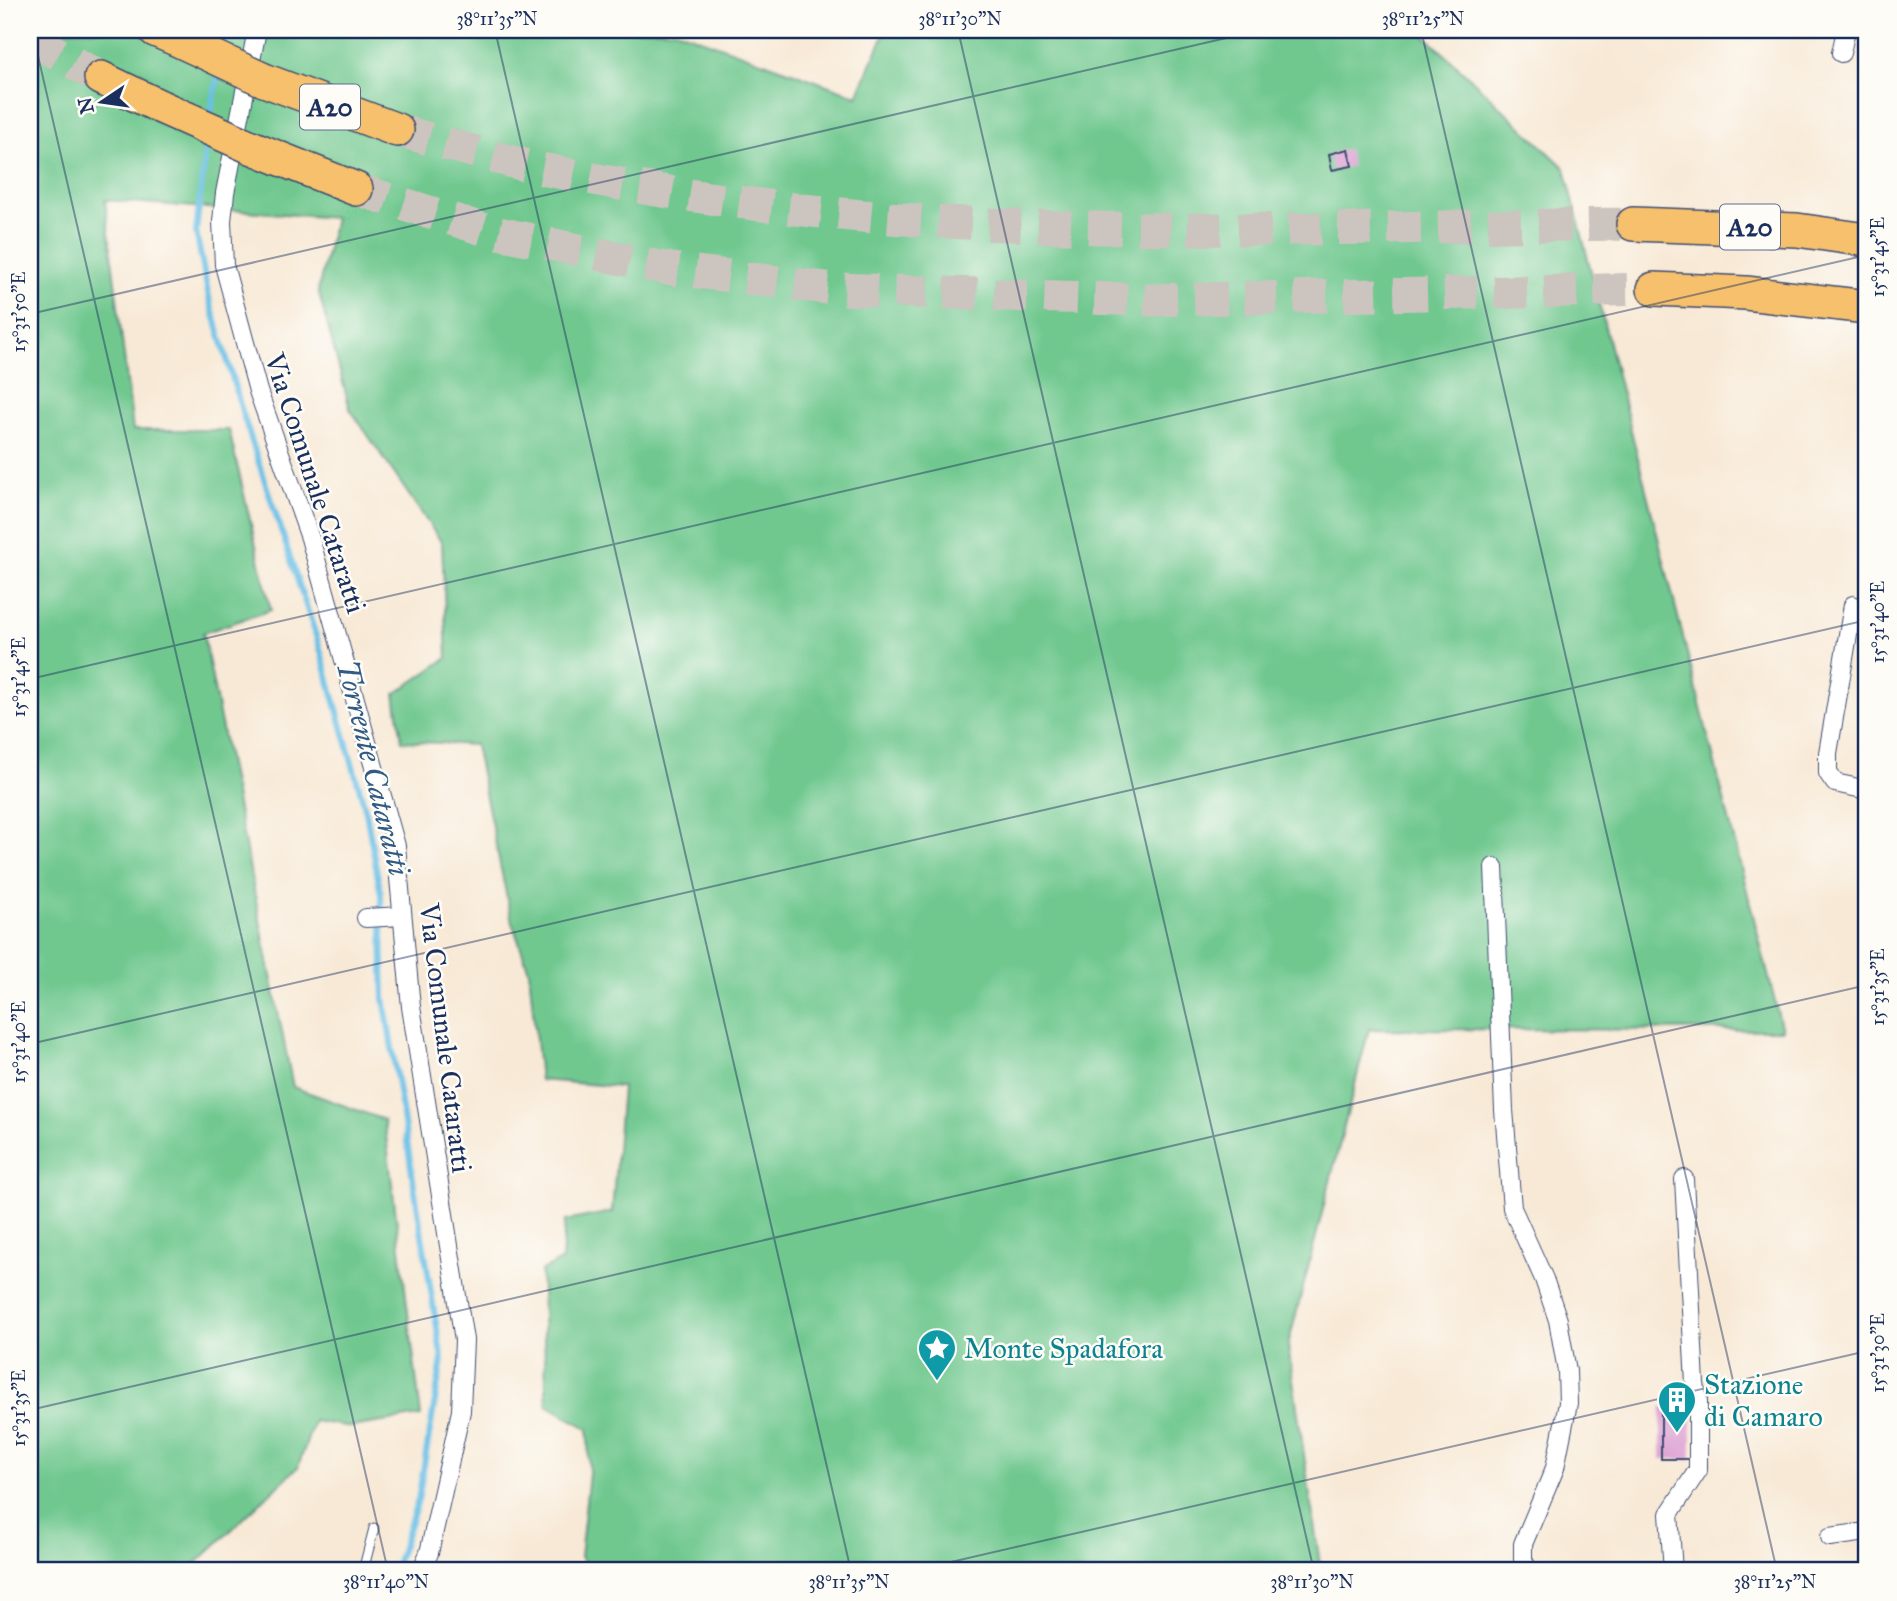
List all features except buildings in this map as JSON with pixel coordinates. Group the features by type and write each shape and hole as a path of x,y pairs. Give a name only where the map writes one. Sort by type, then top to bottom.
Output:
{"highway":[{"name":"A20","path":"165,35 264,80 397,130"},
{"name":"A20","path":"101,78 251,147 356,189"},
{"name":"A20","path":"1633,224 1797,230 1867,240"},
{"path":"1654,289 1746,293 1867,307"}],"street":[{"name":"Via Comunale Cataratti","path":"257,30 225,193 222,221 227,284 258,391 310,538 396,846 411,1007 464,1340 461,1411 429,1553 422,1571"},
{"path":"1841,53 1846,30"},
{"path":"1853,605 1828,753 1828,773 1835,782 1867,790"},
{"path":"1494,867 1504,1110 1512,1208 1551,1298 1558,1320 1567,1371 1568,1403 1555,1468 1522,1544 1523,1559 1528,1571"},
{"path":"366,918 402,916"},
{"path":"1673,1571 1669,1514 1698,1471 1698,1401 1684,1179"},
{"path":"1830,1537 1867,1532"}],"lane":[{"path":"363,1571 374,1528"}],"green space":[{"path":"30,30 676,30 857,96 886,30 1419,30 1565,168 1782,1030 1369,1029 1288,1346 1321,1571 592,1571 580,1557 589,1473 588,1429 547,1405 541,1271 562,1260 565,1221 612,1212 622,1087 540,1080 529,971 512,922 475,745 402,741 395,694 447,658 442,543 350,409 318,290 335,218 105,200 133,430 229,430 271,610 203,633 293,1087 384,1120 421,1416 351,1427 314,1421 298,1467 188,1571 30,1571"}],"waterway":[{"name":"Torrente Cataratti","path":"224,51 230,30"},
{"name":"Torrente Cataratti","path":"210,116 219,72"},
{"name":"Torrente Cataratti","path":"207,137 196,232 209,297 243,415 319,645 366,812 381,895 384,998 442,1360 418,1500 394,1571"}],"tunnel":[{"path":"30,38 101,78"},
{"path":"397,130 505,160 580,177 773,207 851,215 1046,227 1144,229 1633,224"},
{"path":"356,189 489,231 664,268 834,289 1147,300 1654,289"}],"place":[{"name":"Monte Spadafora","path":"937,1382"},
{"name":"Stazione di Camaro","path":"1677,1434"}]}
